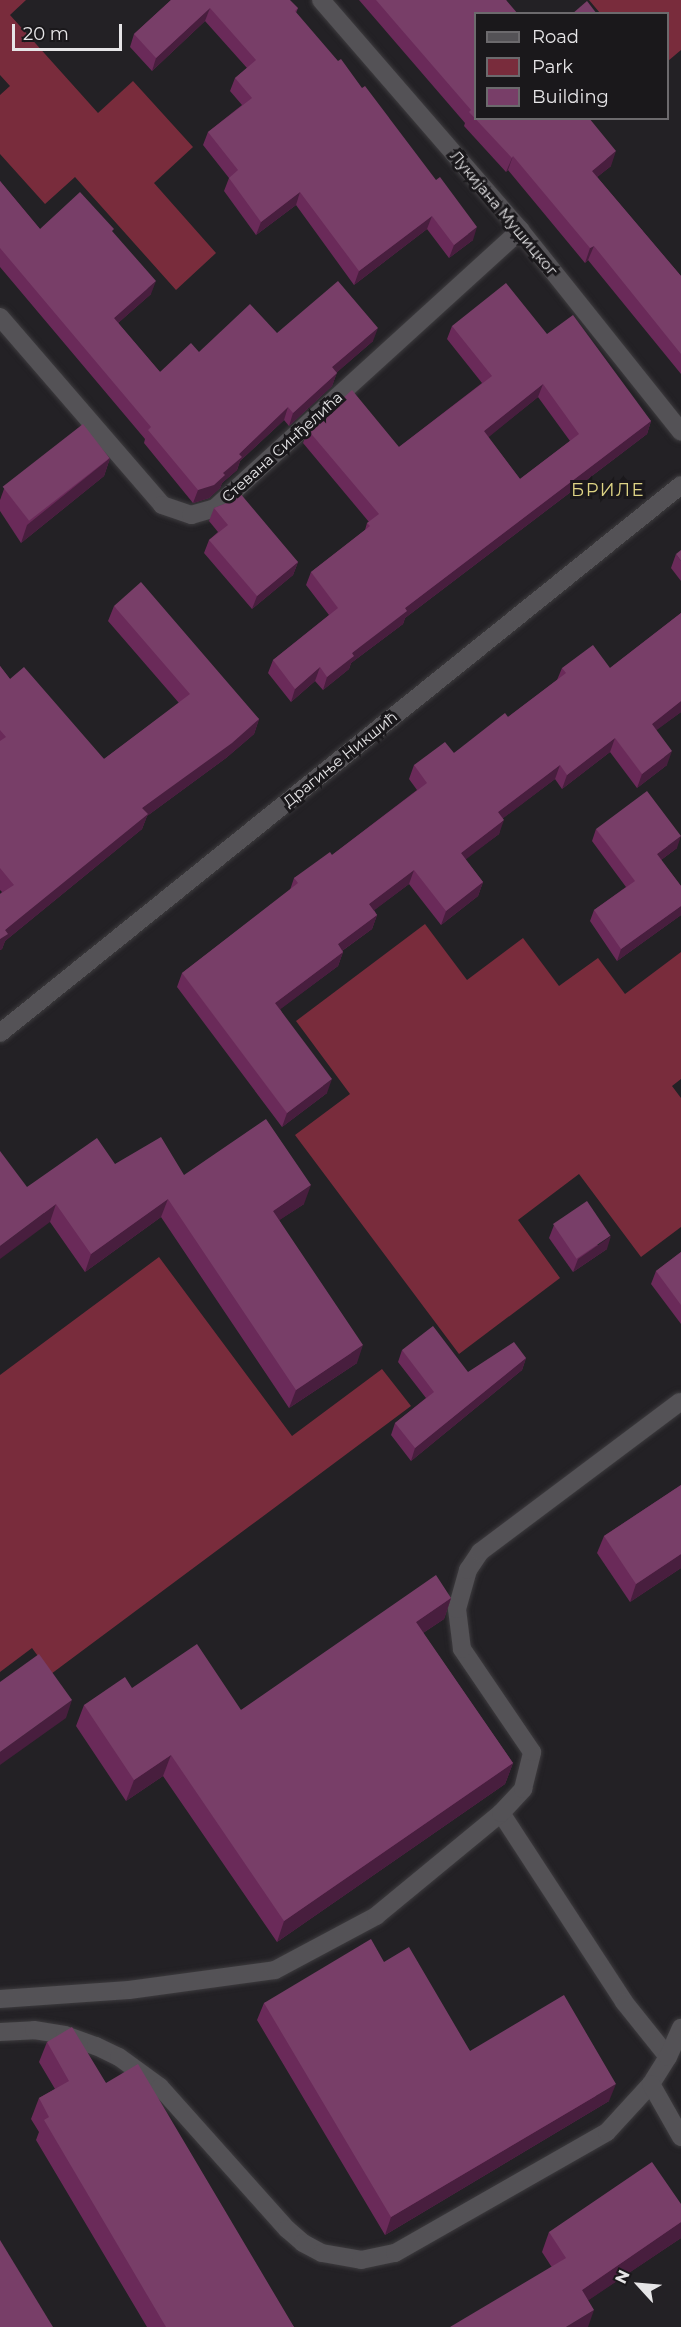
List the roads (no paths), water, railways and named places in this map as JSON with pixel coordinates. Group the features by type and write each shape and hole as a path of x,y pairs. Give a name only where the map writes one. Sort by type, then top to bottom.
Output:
{"street":[{"name":"Лукијана Мушицког","path":"321,0 520,230 681,432"},
{"name":"Стевана Синђелића","path":"0,317 162,505 191,515 215,508 520,230"},
{"name":"Драгиње Никшић","path":"0,1033 681,485"},
{"path":"0,1999 140,1989 275,1970 376,1916 501,1813 523,1789 532,1752 462,1649 458,1609 468,1569 480,1552 680,1402"},
{"path":"501,1813 624,2002 668,2057"},
{"path":"0,2032 34,2030 65,2036 96,2046 140,2071 160,2087 287,2229 303,2243 322,2253 344,2259 378,2258 405,2248 607,2132 651,2084 668,2057 681,2028"},
{"path":"651,2084 681,2137"}],"district":[{"name":"БРИЛЕ","path":"608,490"}]}
